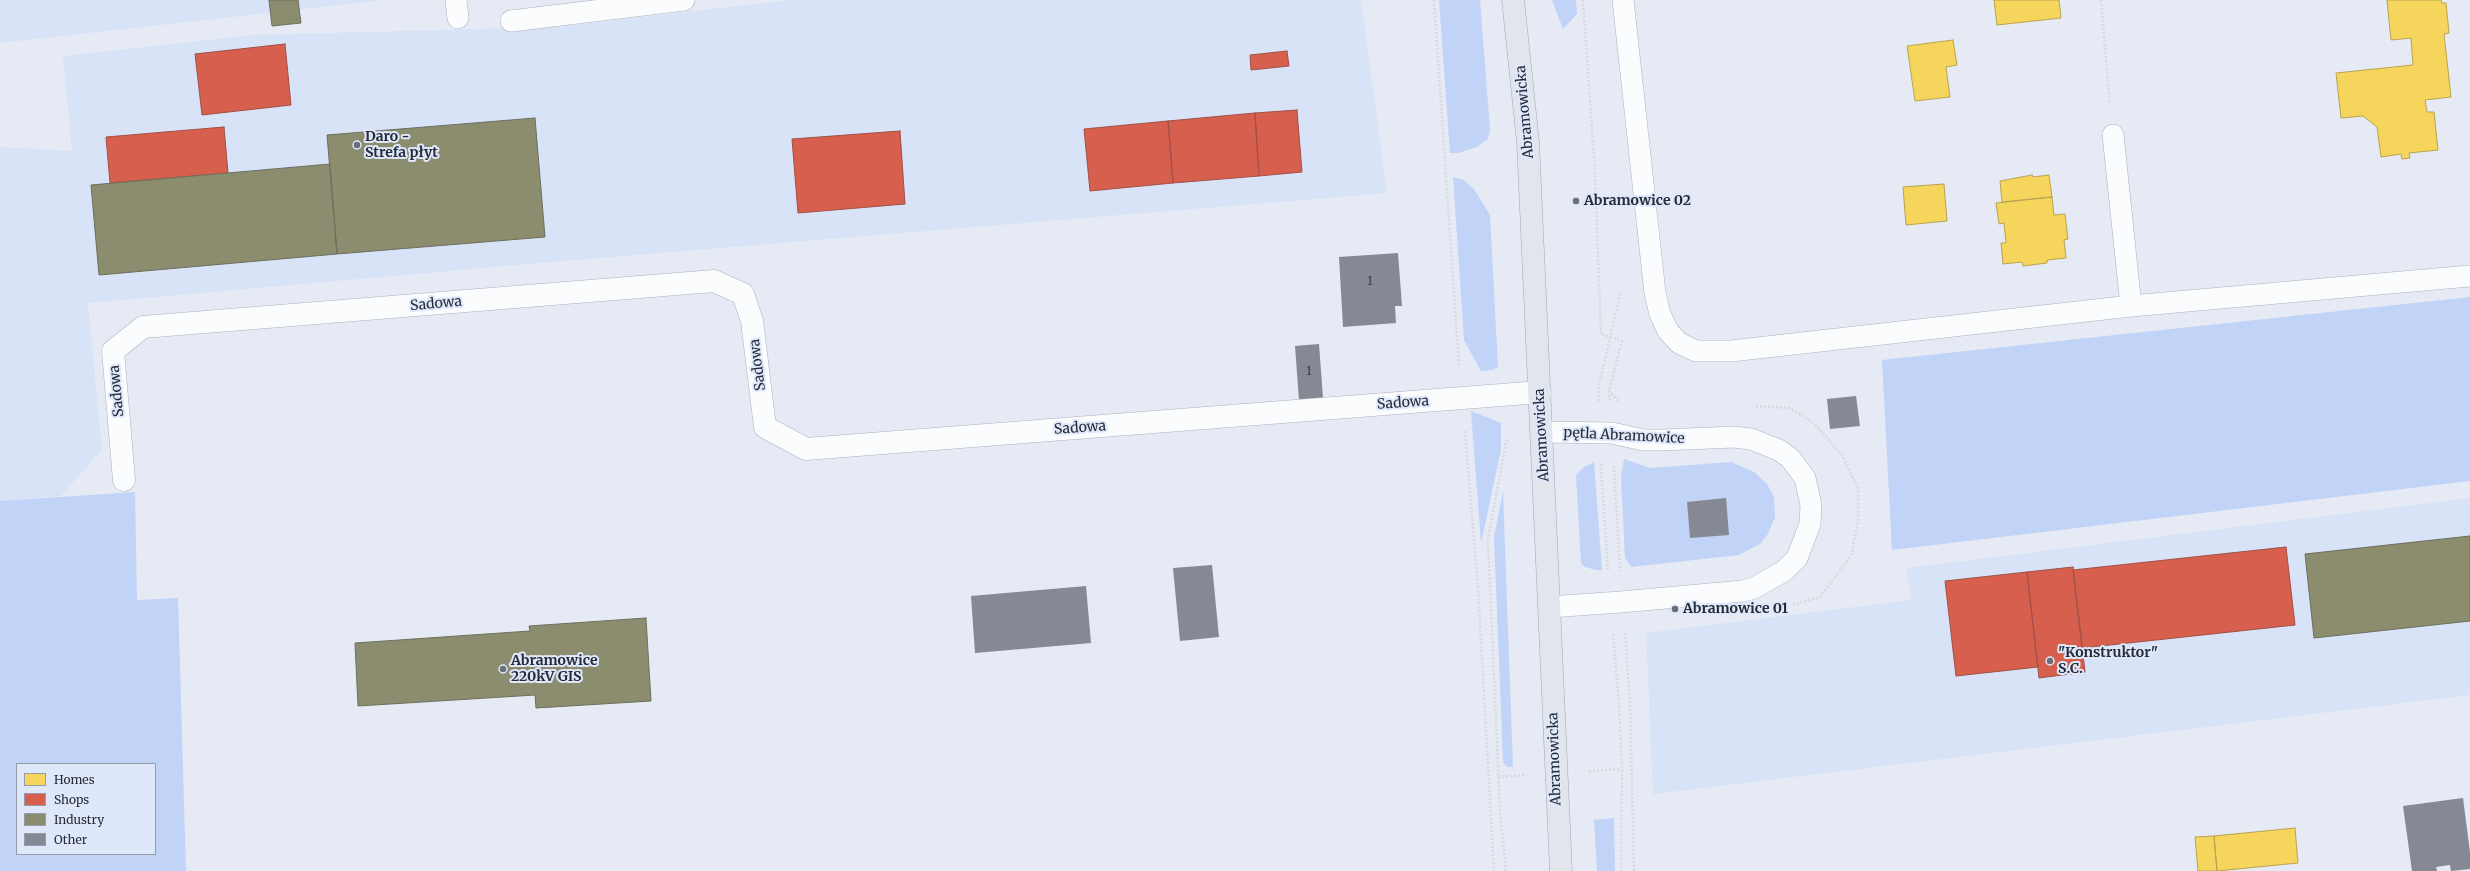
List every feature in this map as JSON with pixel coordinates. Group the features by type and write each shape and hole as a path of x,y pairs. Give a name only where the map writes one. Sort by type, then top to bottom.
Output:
{"main road":[{"name":"Abramowicka","path":"1513,0 1528,142 1550,607 1556,807 1561,871"}],"street":[{"name":"Sadowa","path":"124,480 113,351 143,327 714,281 743,294 748,307 752,321 765,427 806,449 1540,396"}],"lane":[{"path":"510,21 684,0"},
{"path":"1623,0 1655,293 1660,314 1668,331 1679,343 1696,351 1718,352 2131,306 2470,276"},
{"path":"2113,135 2131,306"},
{"name":"pętla Abramowice","path":"1542,432 1599,432 1642,440 1734,437 1766,444 1790,458 1799,468 1810,492 1811,505 1810,524 1797,558 1784,571 1764,584 1743,591 1550,607"}],"path":[{"path":"2101,0 2113,135"},
{"path":"1621,871 1619,704 1610,603 1599,432 1598,389 1623,283"},
{"path":"1609,390 1622,406"},
{"path":"1506,871 1499,791 1488,539 1506,442 1540,396"},
{"path":"1748,407 1770,406 1790,408 1814,423 1842,456 1858,488 1858,523 1851,556 1820,597 1787,606"},
{"path":"1490,813 1494,871"}],"shaded area":[{"path":"0,0 384,0 0,43"},
{"path":"790,0 1361,0 1387,193 539,263 88,303 102,449 61,496 0,501 0,147 72,151 63,56 252,35 556,27"},
{"path":"1439,0 1480,0 1490,130 1488,139 1477,147 1458,153 1450,153"},
{"path":"1552,0 1576,0 1577,14 1563,29"},
{"path":"1453,177 1464,180 1474,189 1490,215 1498,367 1492,370 1481,371 1464,340"},
{"path":"2470,297 2470,481 1892,550 1882,360"},
{"path":"1471,411 1501,423 1501,450 1481,543"},
{"path":"1624,459 1650,468 1731,462 1754,472 1767,484 1774,497 1775,517 1768,534 1760,544 1739,555 1631,567 1625,558 1621,477"},
{"path":"1594,462 1602,570 1585,567 1581,563 1576,475 1584,467"},
{"path":"1503,491 1513,767 1507,767 1503,762 1494,537"},
{"path":"135,492 137,600 178,598 186,871 0,871 0,501"},
{"path":"2470,498 2470,695 1653,794 1646,633 1911,600 1907,568"},
{"path":"1614,818 1615,871 1597,871 1594,820"}],"building: Homes":[{"path":"1994,0 2059,0 2061,18 1997,25"},
{"path":"2387,0 2441,0 2442,3 2446,3 2449,33 2444,34 2451,97 2425,100 2427,112 2434,112 2438,150 2409,153 2410,158 2402,159 2401,154 2381,157 2377,127 2363,116 2341,118 2336,73 2413,65 2411,38 2391,40"},
{"path":"1953,40 1957,65 1946,67 1950,97 1915,101 1907,46"},
{"path":"2032,175 2033,177 2049,175 2052,197 2002,202 2000,181"},
{"path":"1944,184 1947,221 1906,225 1903,187"},
{"path":"2052,197 2054,215 2065,214 2068,239 2064,240 2066,258 2047,260 2047,263 2023,266 2022,262 2003,264 2001,243 2006,243 2004,223 1999,224 1996,203"},
{"path":"2295,828 2298,863 2217,871 2214,836"},
{"path":"2214,836 2217,871 2198,871 2195,837"}],"building: Shops":[{"path":"285,44 291,105 202,115 195,54"},
{"path":"1287,51 1289,66 1251,70 1250,55"},
{"path":"1297,110 1302,172 1259,176 1255,113"},
{"path":"1255,113 1259,176 1173,183 1168,121"},
{"path":"1168,121 1173,183 1090,191 1084,129"},
{"path":"224,127 228,173 110,183 106,137"},
{"path":"900,131 905,204 798,213 792,139"},
{"path":"2286,547 2295,625 2082,648 2073,570"},
{"path":"2073,567 2085,672 2039,678 2027,572"},
{"path":"2027,572 2038,667 1956,676 1945,581"}],"building: Industry":[{"path":"269,0 298,0 301,23 272,26"},
{"path":"535,118 545,237 337,254 327,135"},
{"path":"330,164 337,254 99,275 91,185"},
{"path":"2470,536 2470,621 2314,638 2305,554"},
{"name":"Abramowice 220kV GIS","path":"646,618 651,701 536,708 535,695 358,706 355,643 530,631 529,626"}],"building: Other":[{"path":"1398,253 1402,306 1395,306 1396,323 1343,327 1339,257"},
{"path":"1319,344 1323,398 1299,400 1295,346"},
{"path":"1856,396 1860,426 1830,429 1827,399"},
{"path":"1726,498 1729,535 1690,538 1687,502"},
{"path":"1212,565 1219,637 1180,641 1173,568"},
{"path":"1086,586 1091,643 975,653 971,596"},
{"path":"2463,798 2470,852 2470,869 2451,871 2450,865 2436,867 2437,871 2412,871 2403,806"}],"place":[{"name":"Daro - Strefa płyt","path":"357,145"},
{"name":"Abramowice 02","path":"1576,201"},
{"name":"Abramowice 01","path":"1675,609"},
{"name":"\"Konstruktor\" S.C.","path":"2050,661"},
{"name":"Abramowice 220kV GIS","path":"503,669"}]}
